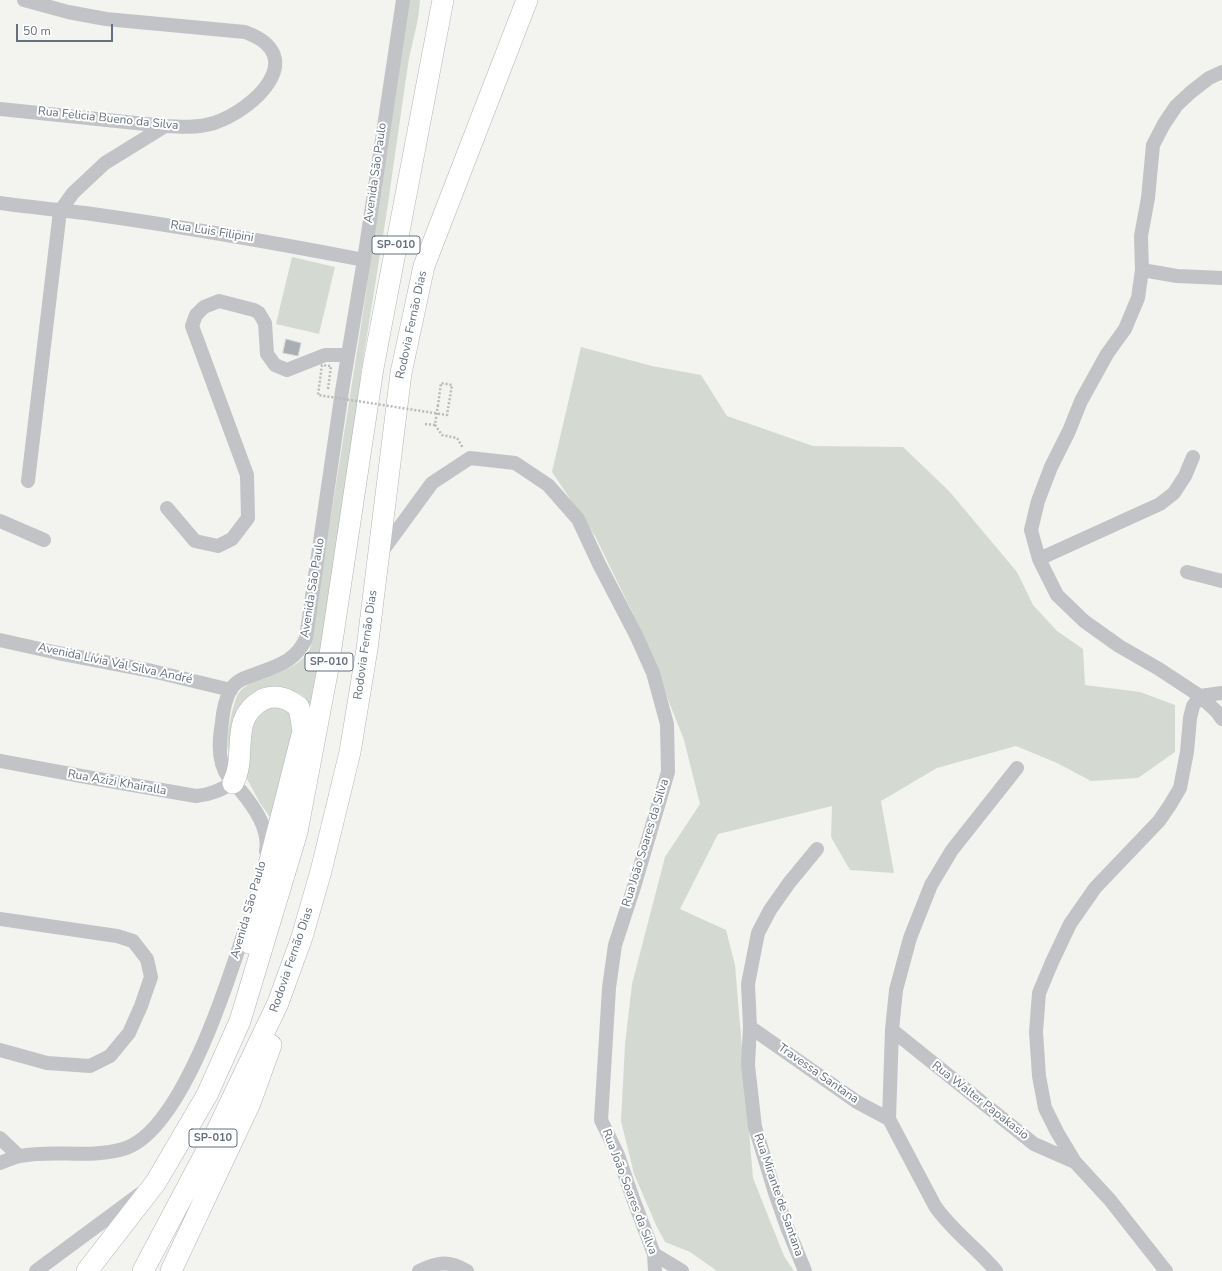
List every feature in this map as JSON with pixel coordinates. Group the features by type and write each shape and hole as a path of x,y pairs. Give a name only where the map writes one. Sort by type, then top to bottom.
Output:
{"highway":[{"name":"SP-010","path":"87,1271 156,1182 207,1095 240,1021 297,832 328,668 373,368 442,0"},
{"name":"Rodovia Fernão Dias","path":"143,1271 213,1139 278,1003 302,937 321,871 350,752 367,649 401,373 424,266 527,0"},
{"path":"233,783 237,770 242,726 248,712 255,704 266,698 277,697 287,699 299,707 303,731 233,1005 240,1021"},
{"path":"171,1271 250,1103 276,1031 278,1003"}],"street":[{"name":"Rua Felicia Bueno da Silva","path":"0,109 188,127 213,123 234,114 251,103 265,90 274,76 275,57 268,46 258,36 245,32 106,19 68,12 24,0"},
{"name":"Avenida São Paulo","path":"0,1163 19,1156 41,1154 90,1154 124,1149 139,1141 157,1125 171,1107 188,1078 216,1013 238,951 254,901 268,843 264,828 244,795 229,780 222,764 220,741 224,704 231,690 242,679 279,665 290,659 298,652 306,638 341,398 364,260 403,0"},
{"path":"1222,72 1209,78 1176,106 1153,145 1148,198 1141,236 1142,270 1138,298 1125,329 1107,354 1087,390 1038,501 1032,530 1039,559 1057,595 1084,621 1119,646 1200,696 1217,712 1222,719"},
{"path":"28,481 60,211 73,193 105,164 165,126"},
{"name":"Rua Luis Filipini","path":"0,203 91,214 222,234 364,260"},
{"path":"1142,270 1177,276 1222,278"},
{"path":"167,508 195,540 218,546 232,539 248,518 247,475 192,326 196,315 204,307 219,301 254,310 259,313 265,323 267,354 275,365 287,370 326,355 348,355"},
{"path":"1039,559 1160,504 1174,494 1185,476 1193,457"},
{"path":"379,555 432,483 470,458"},
{"name":"Rua João Soares da Silva","path":"470,458 515,463 548,485 578,519 599,564 636,635 653,673 667,724 668,772 615,945 609,988 601,1120 618,1155 654,1254 655,1271"},
{"path":"0,521 44,540"},
{"path":"1187,572 1222,581"},
{"name":"Avenida Lívia Val Silva André","path":"0,640 152,671 231,690"},
{"path":"1166,1271 1110,1200 1075,1162 1045,1108 1039,1076 1036,1032 1040,993 1052,962 1070,924 1095,888 1159,821 1170,805 1180,788 1187,752 1190,718 1193,706 1200,696 1222,693"},
{"name":"Rua Azizi Khairalla","path":"0,761 196,796 218,792 233,783"},
{"path":"996,1271 943,1218 888,1119 892,1030 896,990 910,938 931,885 952,850 1017,768"},
{"name":"Rua Mirante de Santana","path":"806,1271 787,1227 776,1196 755,1127 748,1065 750,1027 748,984 758,933 774,904 789,883 817,850"},
{"path":"0,918 117,936 133,941 147,959 150,977 141,1006 129,1033 110,1056 90,1066 47,1063 0,1050"},
{"name":"Travessa Santana","path":"750,1027 857,1102 888,1119"},
{"name":"Rua Walter Papakasio","path":"892,1030 1034,1144 1075,1162"},
{"path":"0,1138 19,1156"},
{"path":"36,1271 156,1182"},
{"path":"654,1254 682,1271"},
{"path":"419,1271 441,1263 451,1264 467,1271"}],"path":[{"path":"328,389 331,366 322,365 318,395 447,415 452,385 441,383 438,405 435,425 442,435 456,438 470,458"},
{"path":"425,424 435,425"}],"shaded area":[{"path":"409,0 420,0 418,19 409,58 386,217 361,373 345,501 311,707 306,698 297,692 277,689 231,757 227,748 227,735 235,700 238,694 254,681 294,665 303,658 310,649 361,326"},
{"path":"292,257 335,267 319,334 276,324"},
{"path":"581,347 652,366 701,375 727,416 813,446 903,447 949,491 1017,572 1033,605 1057,631 1083,649 1085,685 1140,692 1175,705 1175,752 1138,778 1091,781 1057,763 1016,746 937,768 881,801 894,873 850,870 831,837 832,806 718,834 680,909 726,930 735,965 753,1178 784,1256 794,1271 717,1271 690,1252 665,1242 634,1174 621,1121 625,1044 632,984 665,857 700,804 684,740 639,626 595,536 552,472"},
{"path":"279,705 298,718 274,823 260,803 247,779 247,736 260,711"}],"building":[{"path":"286,339 301,343 298,356 283,353"}]}
